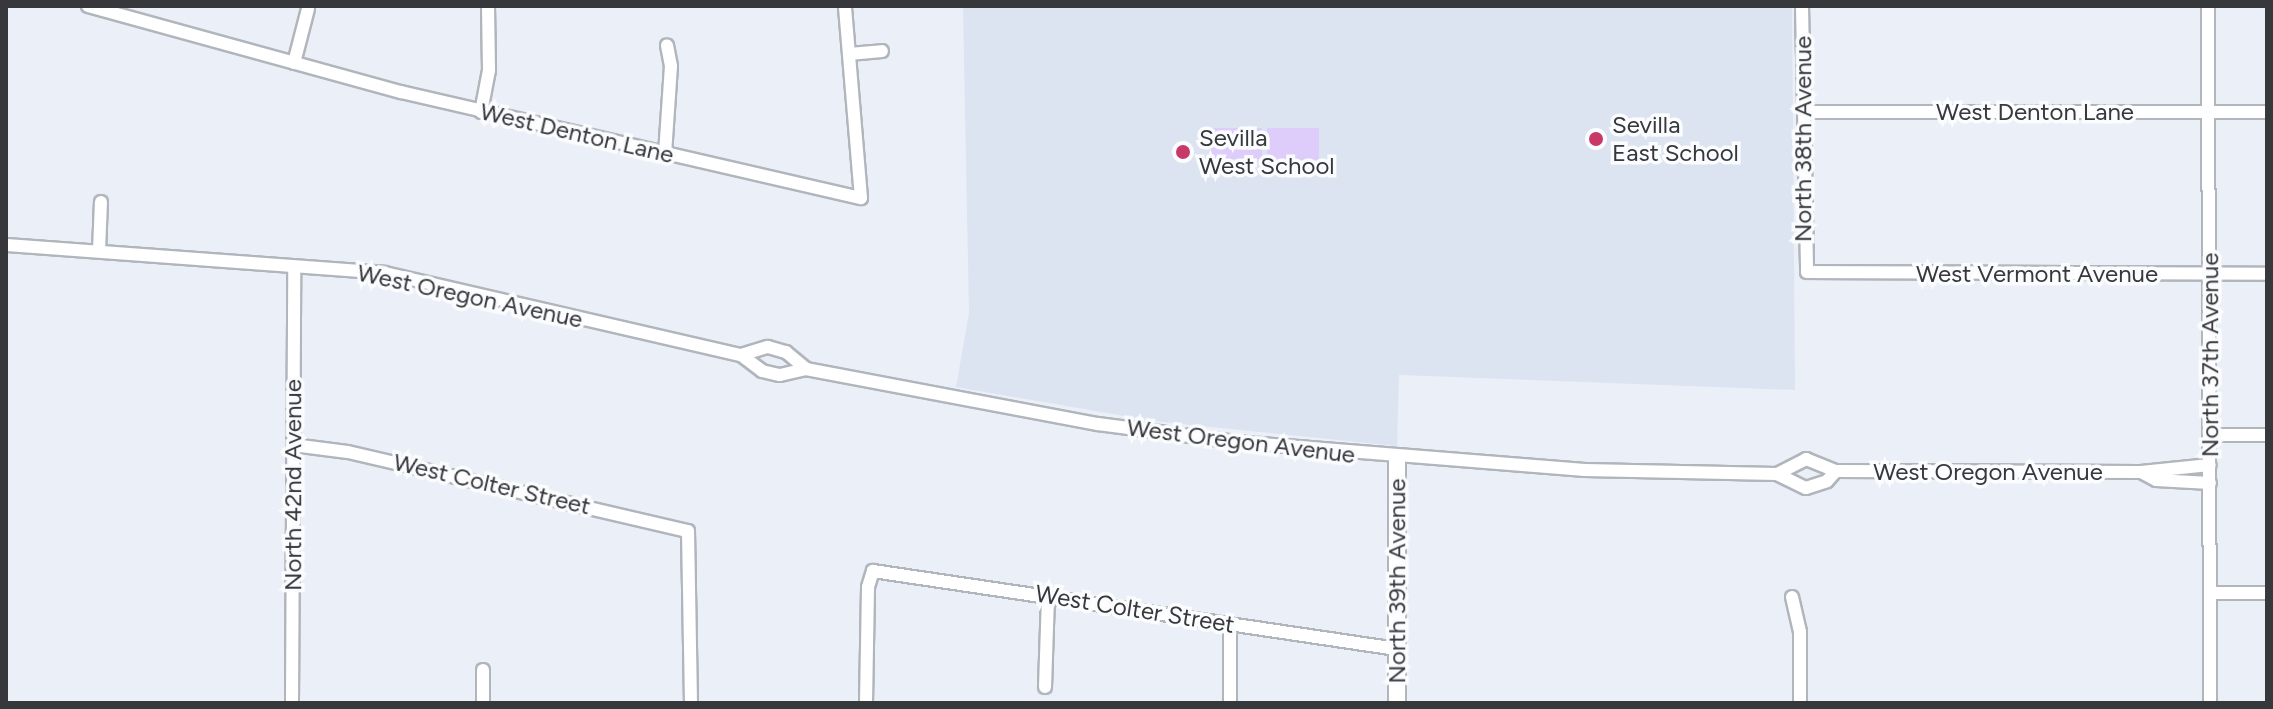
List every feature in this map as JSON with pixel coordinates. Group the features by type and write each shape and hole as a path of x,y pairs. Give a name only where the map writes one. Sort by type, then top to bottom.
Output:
{"street":[{"name":"West Denton Lane","path":"88,6 112,9 294,63 481,112 861,198 849,54"},
{"path":"481,112 489,70 488,6"},
{"path":"845,6 849,54 882,51"},
{"name":"North 38th Avenue","path":"1802,6 1807,272"},
{"name":"North 37th Avenue","path":"2208,6 2210,703"},
{"path":"294,63 308,9"},
{"path":"665,154 671,66 667,45"},
{"name":"West Denton Lane","path":"1804,112 2267,112"},
{"path":"99,251 101,202"},
{"name":"West Oregon Avenue","path":"6,245 385,273 741,355 762,371 780,375 806,369 1098,424 1397,458 1777,474 1806,488 1827,481 1836,471"},
{"name":"North 42nd Avenue","path":"292,703 294,267"},
{"name":"West Vermont Avenue","path":"1807,272 2267,274"},
{"name":"West Oregon Avenue","path":"741,355 768,347 786,352 806,369"},
{"path":"2209,435 2267,435"},
{"name":"West Colter Street","path":"293,445 348,452 688,531 691,703"},
{"name":"North 39th Avenue","path":"1397,458 1397,703"},
{"name":"West Oregon Avenue","path":"1777,474 1806,459 1836,471 2141,472 2210,465"},
{"name":"West Oregon Avenue","path":"2141,472 2156,480 2210,483"},
{"name":"West Colter Street","path":"866,703 868,587 873,571 1397,649"},
{"path":"2210,593 2267,593"},
{"path":"1045,687 1048,596"},
{"path":"1792,597 1800,632 1800,703"},
{"path":"1230,624 1230,703"},
{"path":"483,670 483,703"}],"shaded area":[{"path":"963,6 1792,6 1795,390 1399,375 1397,446 1153,421 956,387 969,313"},
{"path":"1210,128 1262,128 1262,159 1210,159"},
{"path":"1267,128 1319,128 1319,160 1267,160"}],"place":[{"name":"Sevilla East School","path":"1596,139"},
{"name":"Sevilla West School","path":"1183,152"}]}
